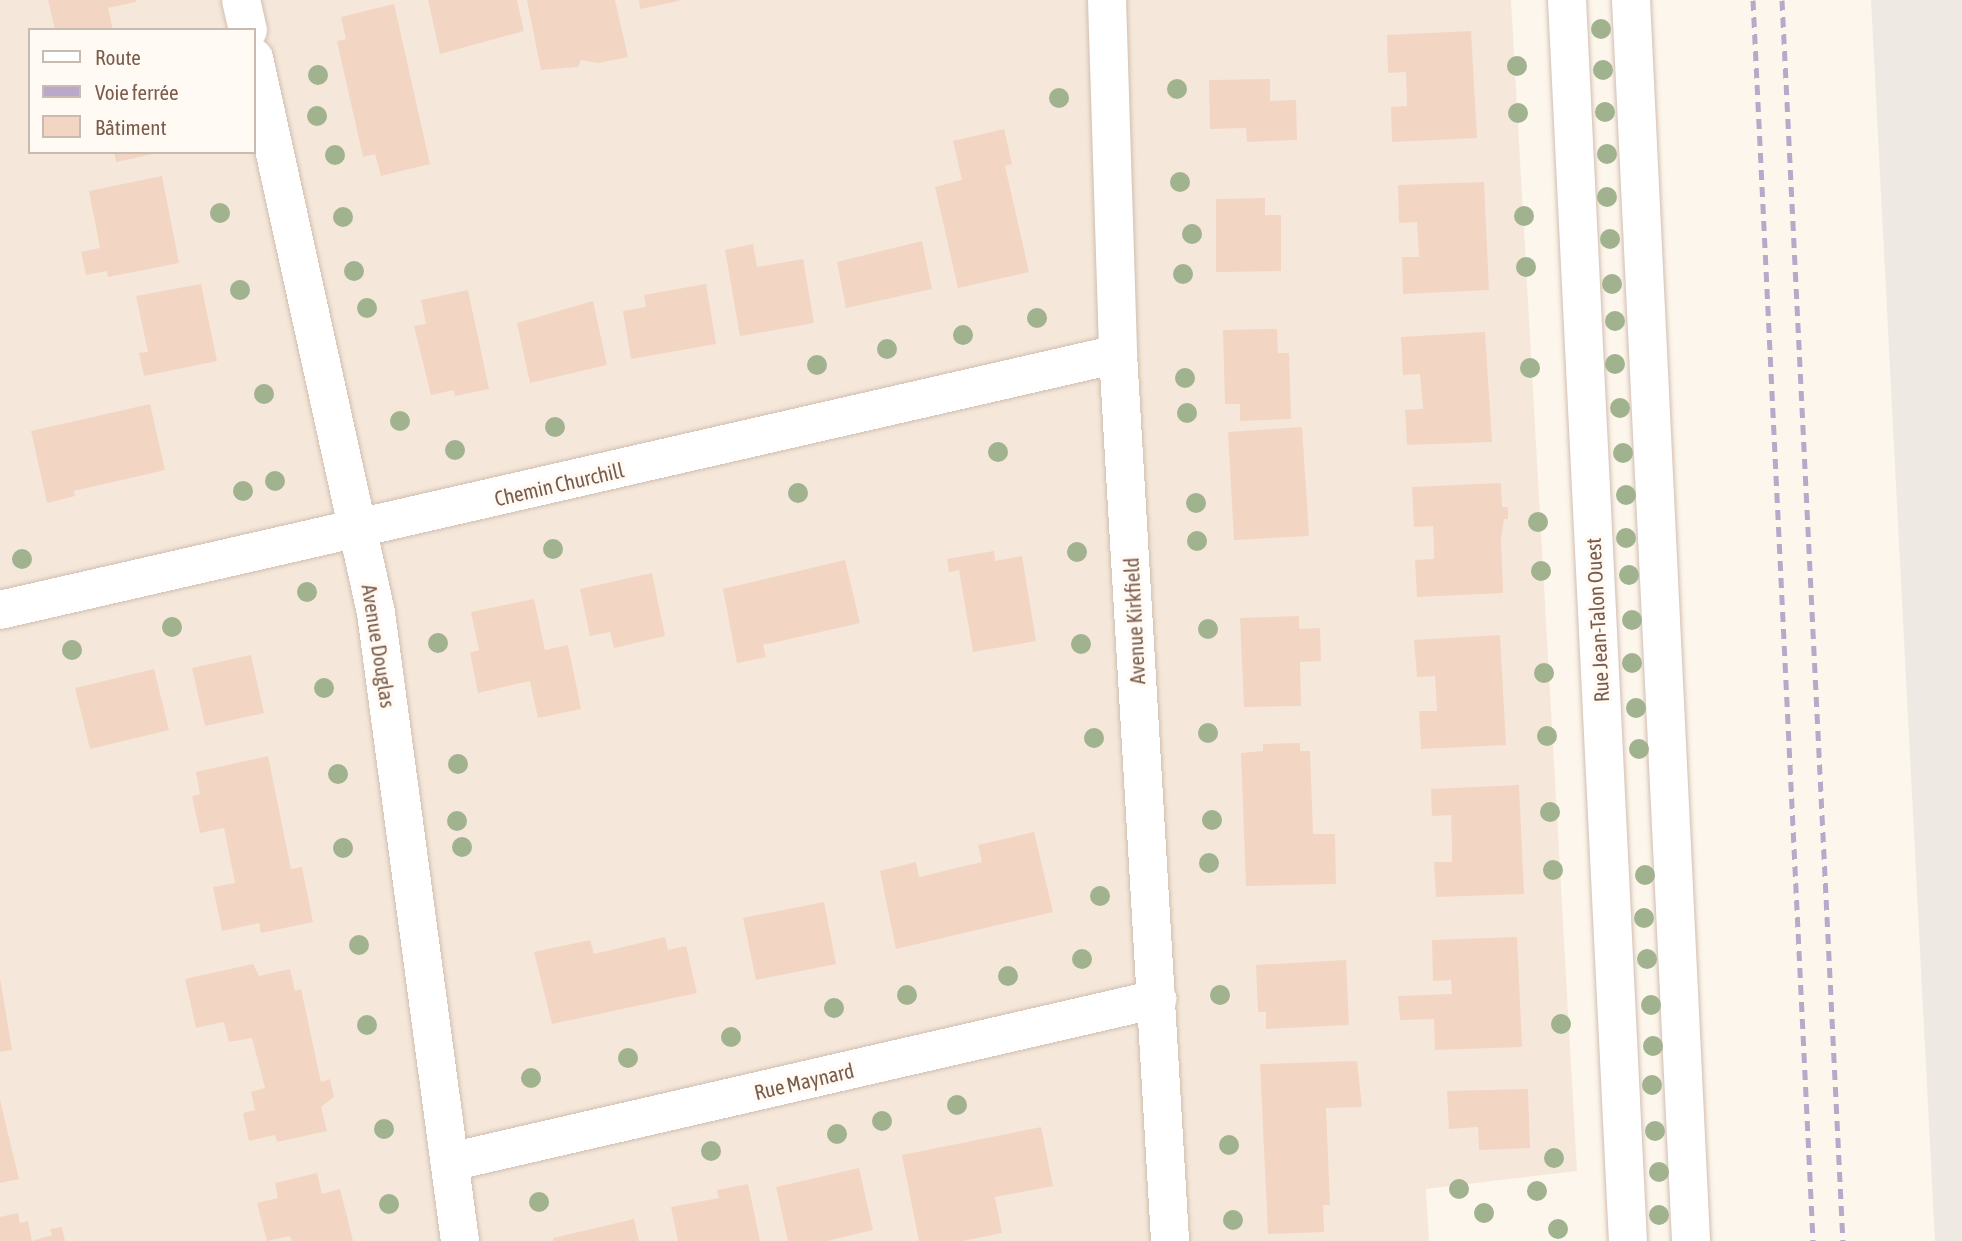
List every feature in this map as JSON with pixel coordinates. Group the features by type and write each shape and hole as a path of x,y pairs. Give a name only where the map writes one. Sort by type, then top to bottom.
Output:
{"street":[{"path":"241,0 248,28"},
{"name":"Avenue Kirkfield","path":"1107,0 1118,354 1170,1241"},
{"name":"Rue Jean-Talon Ouest","path":"1567,0 1628,1241"},
{"path":"1631,0 1691,1241"},
{"name":"Avenue Douglas","path":"256,67 376,612 460,1241"},
{"name":"Chemin Churchill","path":"0,610 357,531 1118,354"},
{"name":"Rue Maynard","path":"450,1163 1157,999"}],"shaded area":[{"path":"0,0 1511,0 1577,1171 1426,1189 1429,1241 0,1241"},
{"path":"1871,0 1962,0 1962,1241 1935,1241"}],"building":[{"path":"48,0 136,0 108,8 113,28 55,28"},
{"path":"428,0 517,0 524,31 440,54"},
{"path":"527,0 615,0 628,57 598,63 581,60 578,67 541,70"},
{"path":"639,0 679,0 679,1 640,9"},
{"path":"394,4 430,164 381,176 375,154 363,157 337,41 346,39 341,17"},
{"path":"1471,31 1477,138 1392,142 1391,107 1407,106 1406,72 1388,73 1387,35"},
{"path":"1270,79 1270,101 1296,100 1297,140 1247,142 1246,128 1210,129 1209,80"},
{"path":"1004,129 1012,164 1005,166 1029,272 958,288 935,187 962,180 953,141"},
{"path":"114,154 152,154 116,162"},
{"path":"162,176 179,263 108,277 107,271 86,275 81,252 100,248 89,191"},
{"path":"1484,182 1489,290 1403,294 1402,257 1419,257 1417,222 1399,223 1398,185"},
{"path":"1265,198 1265,215 1281,215 1281,271 1216,272 1216,199"},
{"path":"922,241 932,289 846,308 837,262"},
{"path":"753,244 757,267 803,259 814,323 740,336 725,250"},
{"path":"201,284 217,361 144,376 139,353 148,352 136,296"},
{"path":"706,284 716,344 631,359 623,311 646,307 644,295"},
{"path":"468,290 489,389 455,396 454,390 431,395 414,326 426,324 421,300"},
{"path":"593,301 607,365 530,383 517,323"},
{"path":"1277,329 1278,353 1289,353 1291,419 1240,421 1240,404 1225,404 1223,330"},
{"path":"1485,332 1492,442 1407,445 1405,410 1423,409 1420,374 1403,375 1401,337"},
{"path":"150,404 165,470 74,491 75,496 47,503 31,431"},
{"path":"1302,427 1309,536 1234,540 1228,432"},
{"path":"1501,483 1502,507 1508,507 1508,519 1504,519 1501,539 1503,593 1417,597 1415,560 1434,559 1434,542 1433,526 1414,527 1412,487"},
{"path":"994,551 995,561 1022,556 1036,641 973,652 959,570 949,572 947,559"},
{"path":"845,560 860,623 763,645 766,657 737,663 723,589"},
{"path":"652,573 665,636 614,648 610,632 590,636 580,589"},
{"path":"534,599 545,650 568,645 581,709 538,718 530,681 478,693 470,653 479,650 471,612"},
{"path":"1299,616 1299,629 1320,628 1321,661 1300,662 1301,706 1244,707 1240,618"},
{"path":"1500,635 1506,745 1421,749 1419,711 1437,711 1435,676 1417,677 1414,640"},
{"path":"251,655 264,713 205,726 192,668"},
{"path":"154,669 169,730 90,749 75,688"},
{"path":"1300,743 1300,751 1310,751 1313,834 1335,834 1336,884 1246,886 1241,753 1263,751 1263,744"},
{"path":"268,756 291,869 302,867 313,922 261,933 259,923 222,931 213,887 235,883 224,828 200,833 192,796 200,794 196,772"},
{"path":"1519,785 1524,894 1436,897 1434,862 1452,862 1451,815 1432,816 1431,789"},
{"path":"1034,832 1053,912 896,949 880,871 916,862 919,877 982,862 978,845"},
{"path":"824,902 836,964 756,980 743,918"},
{"path":"665,937 668,950 686,946 697,993 552,1024 534,952 590,940 594,954"},
{"path":"1517,937 1522,1047 1435,1050 1434,1019 1400,1020 1398,996 1452,994 1451,980 1433,981 1432,940"},
{"path":"1346,960 1349,1025 1266,1029 1266,1012 1258,1012 1256,965"},
{"path":"253,964 259,976 290,969 295,991 301,989 321,1082 330,1079 334,1097 321,1107 327,1131 277,1142 275,1135 249,1141 243,1113 255,1110 251,1092 265,1088 252,1038 229,1042 224,1022 196,1028 185,979"},
{"path":"0,978 12,1050 0,1052"},
{"path":"1357,1061 1362,1107 1326,1108 1330,1205 1323,1205 1324,1232 1268,1234 1260,1064"},
{"path":"1528,1089 1530,1148 1479,1150 1478,1127 1449,1129 1447,1091"},
{"path":"0,1100 19,1179 0,1183"},
{"path":"1041,1127 1053,1186 995,1197 1002,1233 963,1241 919,1241 902,1155"},
{"path":"859,1168 873,1230 827,1241 788,1241 776,1187"},
{"path":"317,1173 322,1194 340,1189 353,1241 292,1241 290,1236 267,1241 257,1203 278,1198 275,1183"},
{"path":"748,1184 760,1241 678,1241 671,1207 719,1198 717,1190"},
{"path":"18,1213 20,1223 28,1221 32,1241 0,1241 0,1217"},
{"path":"634,1219 639,1241 553,1241 553,1238"},
{"path":"62,1227 65,1241 32,1241 52,1235 50,1229"}],"railway":[{"path":"1753,0 1813,1241"},
{"path":"1782,0 1843,1241"}]}
